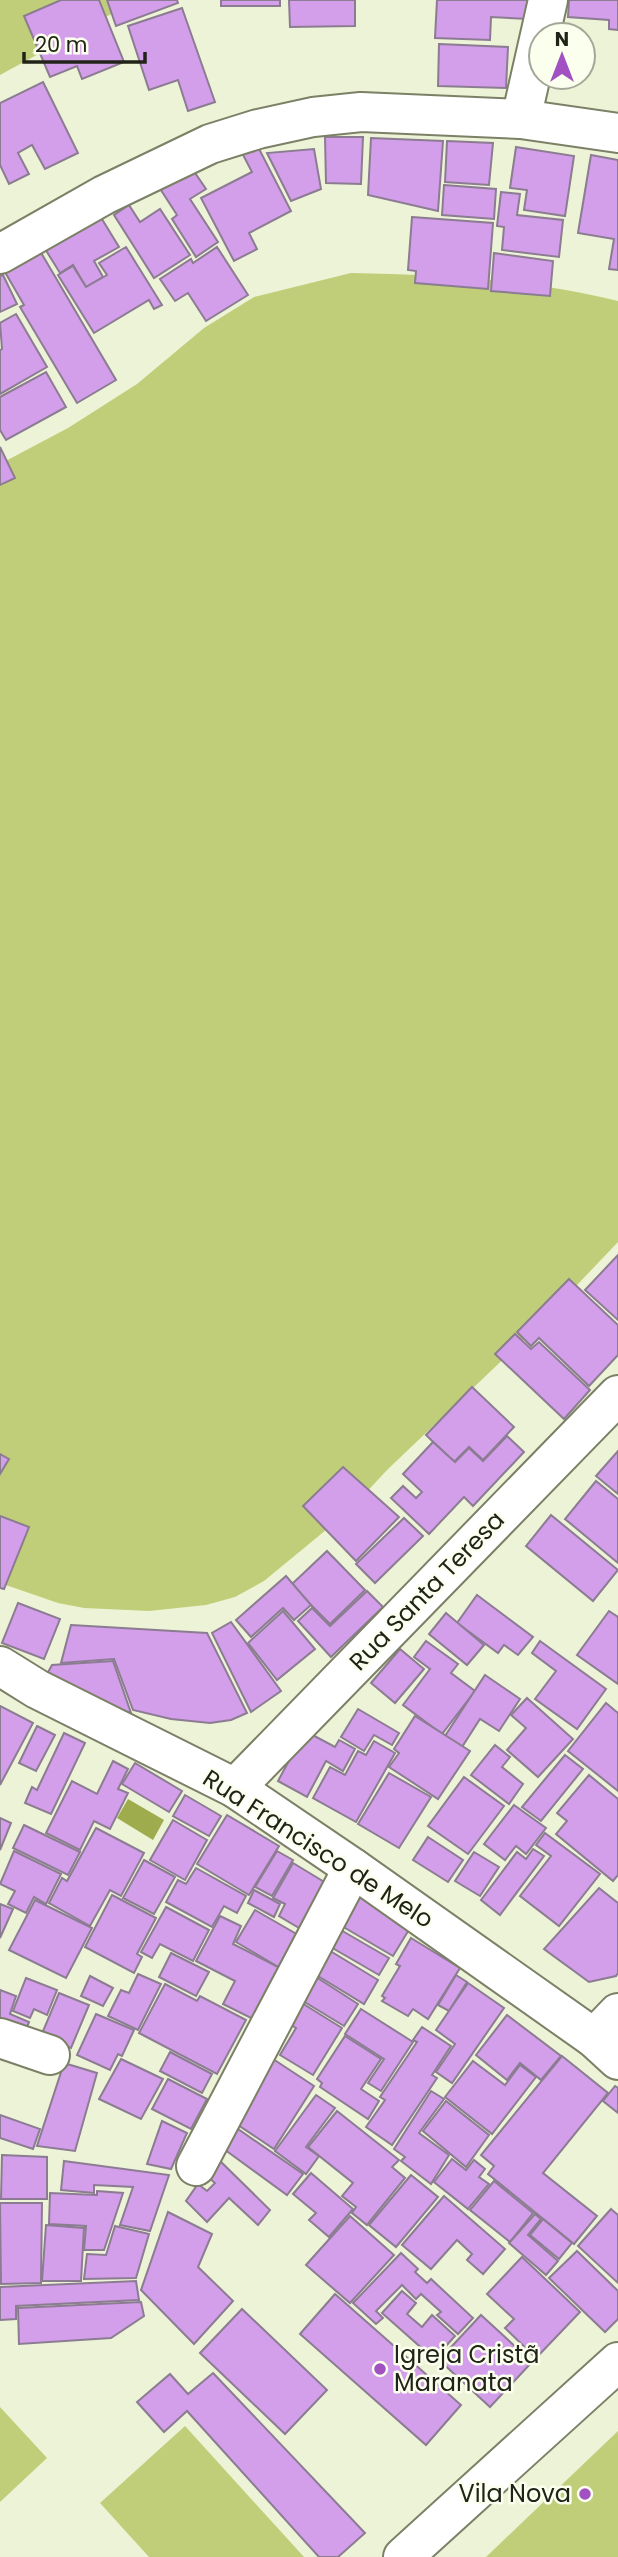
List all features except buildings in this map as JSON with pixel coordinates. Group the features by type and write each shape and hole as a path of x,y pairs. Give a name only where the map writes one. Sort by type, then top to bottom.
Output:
{"street":[{"path":"521,119 548,0"},
{"path":"0,254 165,164 210,144 258,129 313,117 361,112 521,119 618,133"},
{"name":"Rua Santa Teresa","path":"235,1788 618,1395"},
{"name":"Rua Francisco de Melo","path":"0,1666 37,1689 235,1788 610,2037"},
{"path":"196,2166 353,1868"},
{"path":"0,2038 50,2055"},
{"path":"403,2557 618,2362"}],"shaded area":[{"path":"0,0 137,0 0,75"},
{"path":"351,273 518,283 618,301 618,1242 537,1327 387,1470 349,1511 264,1581 235,1597 206,1605 149,1611 84,1608 58,1603 0,1583 0,464 68,428 137,384 204,328 254,297"},
{"path":"128,1799 164,1820 153,1840 117,1818"},
{"path":"0,2407 47,2458 0,2502"},
{"path":"185,2426 304,2557 149,2557 100,2503"},
{"name":"Vila Nova","path":"618,2431 618,2557 486,2557"}],"place":[{"name":"Igreja Cristã Maranata","path":"380,2369"},
{"name":"Vila Nova","path":"585,2494"}]}
